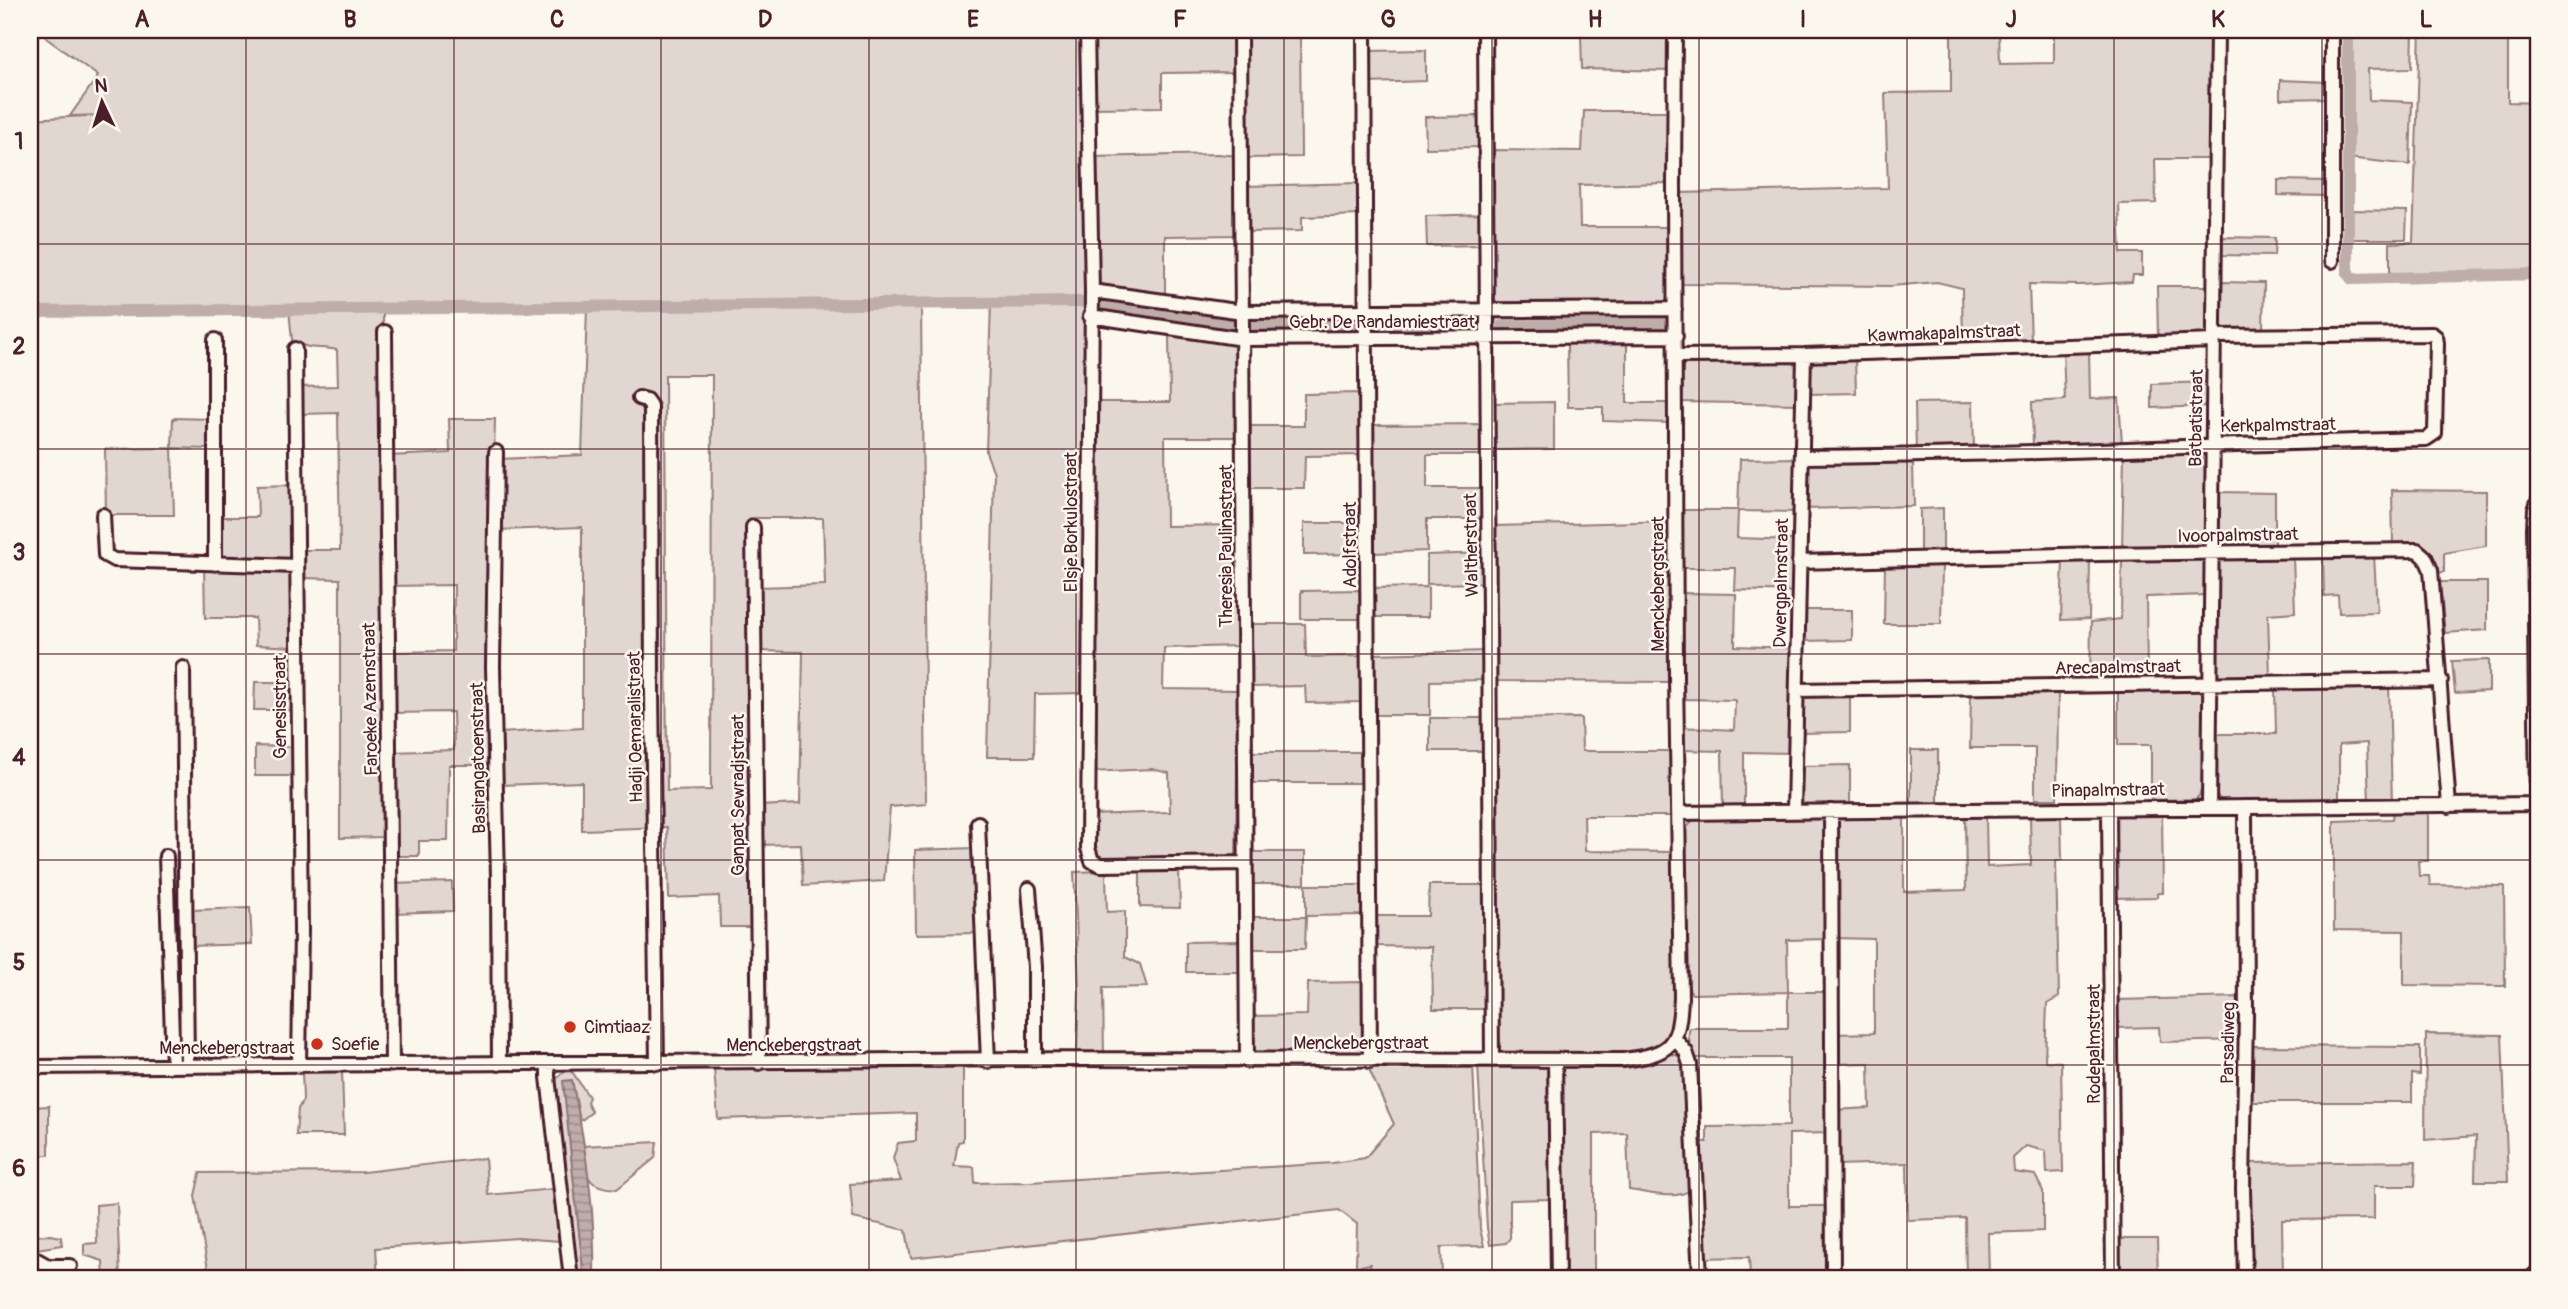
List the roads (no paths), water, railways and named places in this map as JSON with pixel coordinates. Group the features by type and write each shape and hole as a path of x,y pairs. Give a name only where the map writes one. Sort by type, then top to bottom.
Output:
{"street":[{"name":"Elsje Borkulostraat","path":"1087,30 1092,291 1088,848 1091,861 1101,865 1244,863"},
{"name":"Theresia Paulinastraat","path":"1240,30 1247,1061"},
{"name":"Adolfstraat","path":"1364,30 1370,1061"},
{"name":"Waltherstraat","path":"1485,30 1492,1060"},
{"name":"Menckebergstraat","path":"30,1067 1035,1059 1555,1060 1640,1058 1657,1053 1676,1040 1680,1024 1681,997 1675,30"},
{"name":"Batbatistraat","path":"2209,807 2217,30"},
{"path":"2332,30 2332,261"},
{"name":"Gebr. De Randamiestraat","path":"1092,291 1243,312 1675,309"},
{"name":"Gebr. De Randamiestraat","path":"1090,316 1243,340 1676,336"},
{"name":"Faroeke Azemstraat","path":"385,332 392,1065"},
{"name":"Kerkpalmstraat","path":"1802,457 2145,449 2213,444 2426,439 2433,436 2436,429 2437,343 2432,334 2215,338"},
{"name":"Kawmakapalmstraat","path":"1676,356 1804,355 2215,338"},
{"path":"215,340 215,564"},
{"name":"Genesisstraat","path":"295,349 299,1066"},
{"name":"Dwergpalmstraat","path":"1794,811 1804,355"},
{"name":"Hadji Oemaralistraat","path":"639,398 646,400 651,407 657,1063"},
{"name":"Basirangatoenstraat","path":"496,452 493,667 499,1064"},
{"path":"2538,501 2533,527 2538,804"},
{"path":"103,515 103,549 109,559 297,566"},
{"name":"Ganpat Sewradjstraat","path":"753,527 759,1062"},
{"name":"Ivoorpalmstraat","path":"1799,562 2417,550 2425,557 2431,570 2449,806"},
{"path":"183,668 187,1066"},
{"name":"Arecapalmstraat","path":"1797,690 2441,680"},
{"name":"Pinapalmstraat","path":"1678,813 2538,804"},
{"name":"Parsadiweg","path":"2245,807 2245,1279"},
{"name":"Rodepalmstraat","path":"2109,808 2113,1279"},
{"path":"1831,811 1833,1279"},
{"path":"978,823 988,1061"},
{"path":"166,856 173,1066"},
{"path":"1029,889 1035,967 1035,1059"},
{"path":"1676,1040 1686,1052 1690,1064 1700,1279"},
{"path":"1555,1060 1558,1279"},
{"path":"548,1064 571,1279"},
{"path":"30,1256 48,1266 69,1266"},
{"path":"2530,1279 2538,1272"}],"waterway":[{"path":"2348,30 2348,274 2352,279 2538,274"},
{"path":"30,312 1079,302"},
{"path":"1105,304 1235,326"},
{"path":"1502,326 1665,324"},
{"path":"1253,326 1356,325"},
{"path":"1375,325 1470,325"}],"place":[{"name":"Cimtiaaz","path":"570,1027"},
{"name":"Soefie","path":"317,1044"}]}
